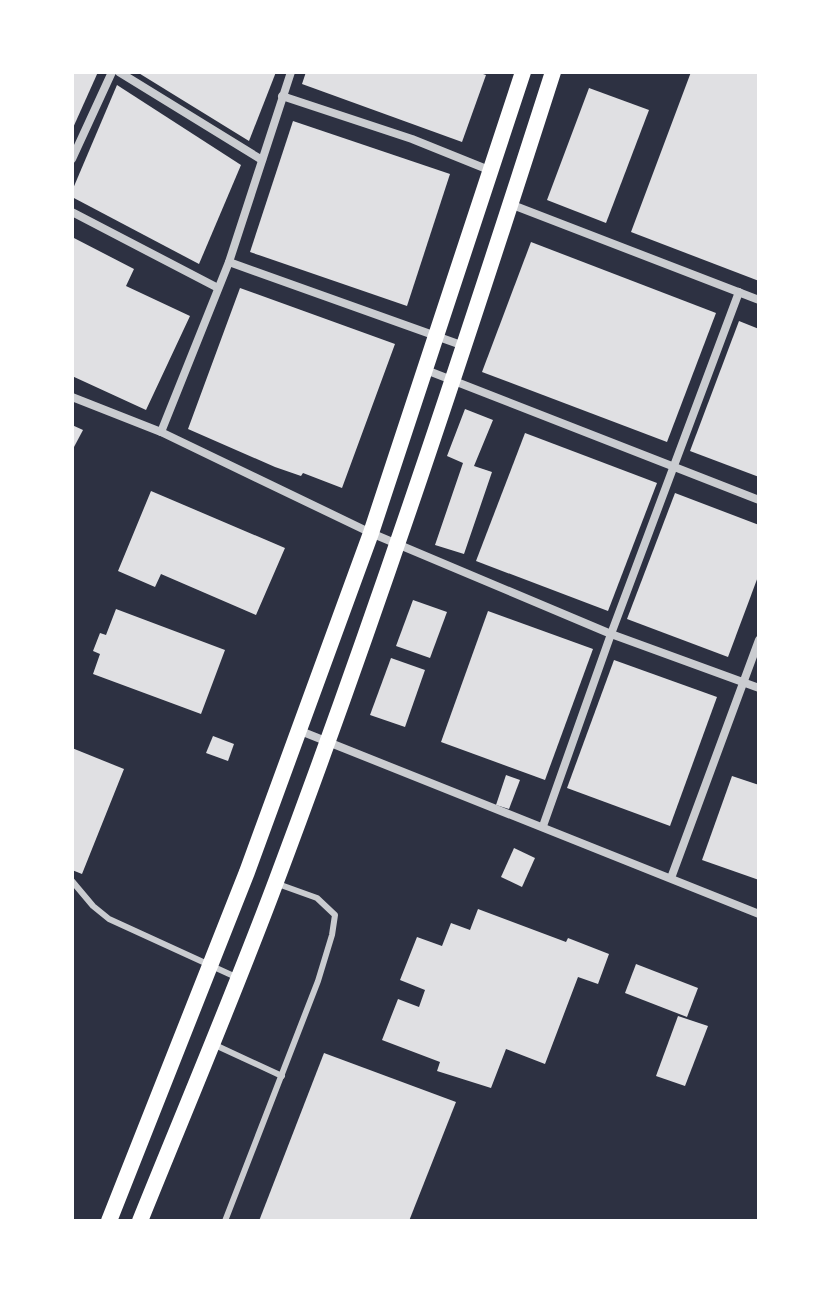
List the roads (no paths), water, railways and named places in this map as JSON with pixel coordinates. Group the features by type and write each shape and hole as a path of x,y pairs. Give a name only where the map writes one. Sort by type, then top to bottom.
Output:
{"main road":[{"path":"140,1221 276,883 397,544 553,72"},
{"path":"109,1221 247,872 371,533 438,335 520,73"}],"street":[{"path":"72,159 112,72"},
{"path":"119,72 262,160"},
{"path":"161,432 229,262 291,72"},
{"path":"282,96 412,139 489,170"},
{"path":"510,204 759,300"},
{"path":"72,212 218,288"},
{"path":"229,262 464,346"},
{"path":"543,826 739,292"},
{"path":"426,370 759,500"},
{"path":"73,400 161,432 371,533 611,634 759,688"},
{"path":"671,878 759,640"},
{"path":"298,730 759,914"}],"lane":[{"path":"72,881 109,919 238,978"},
{"path":"225,1221 318,981 332,935 335,915 317,898 276,883"},
{"path":"211,1043 282,1076"}]}
